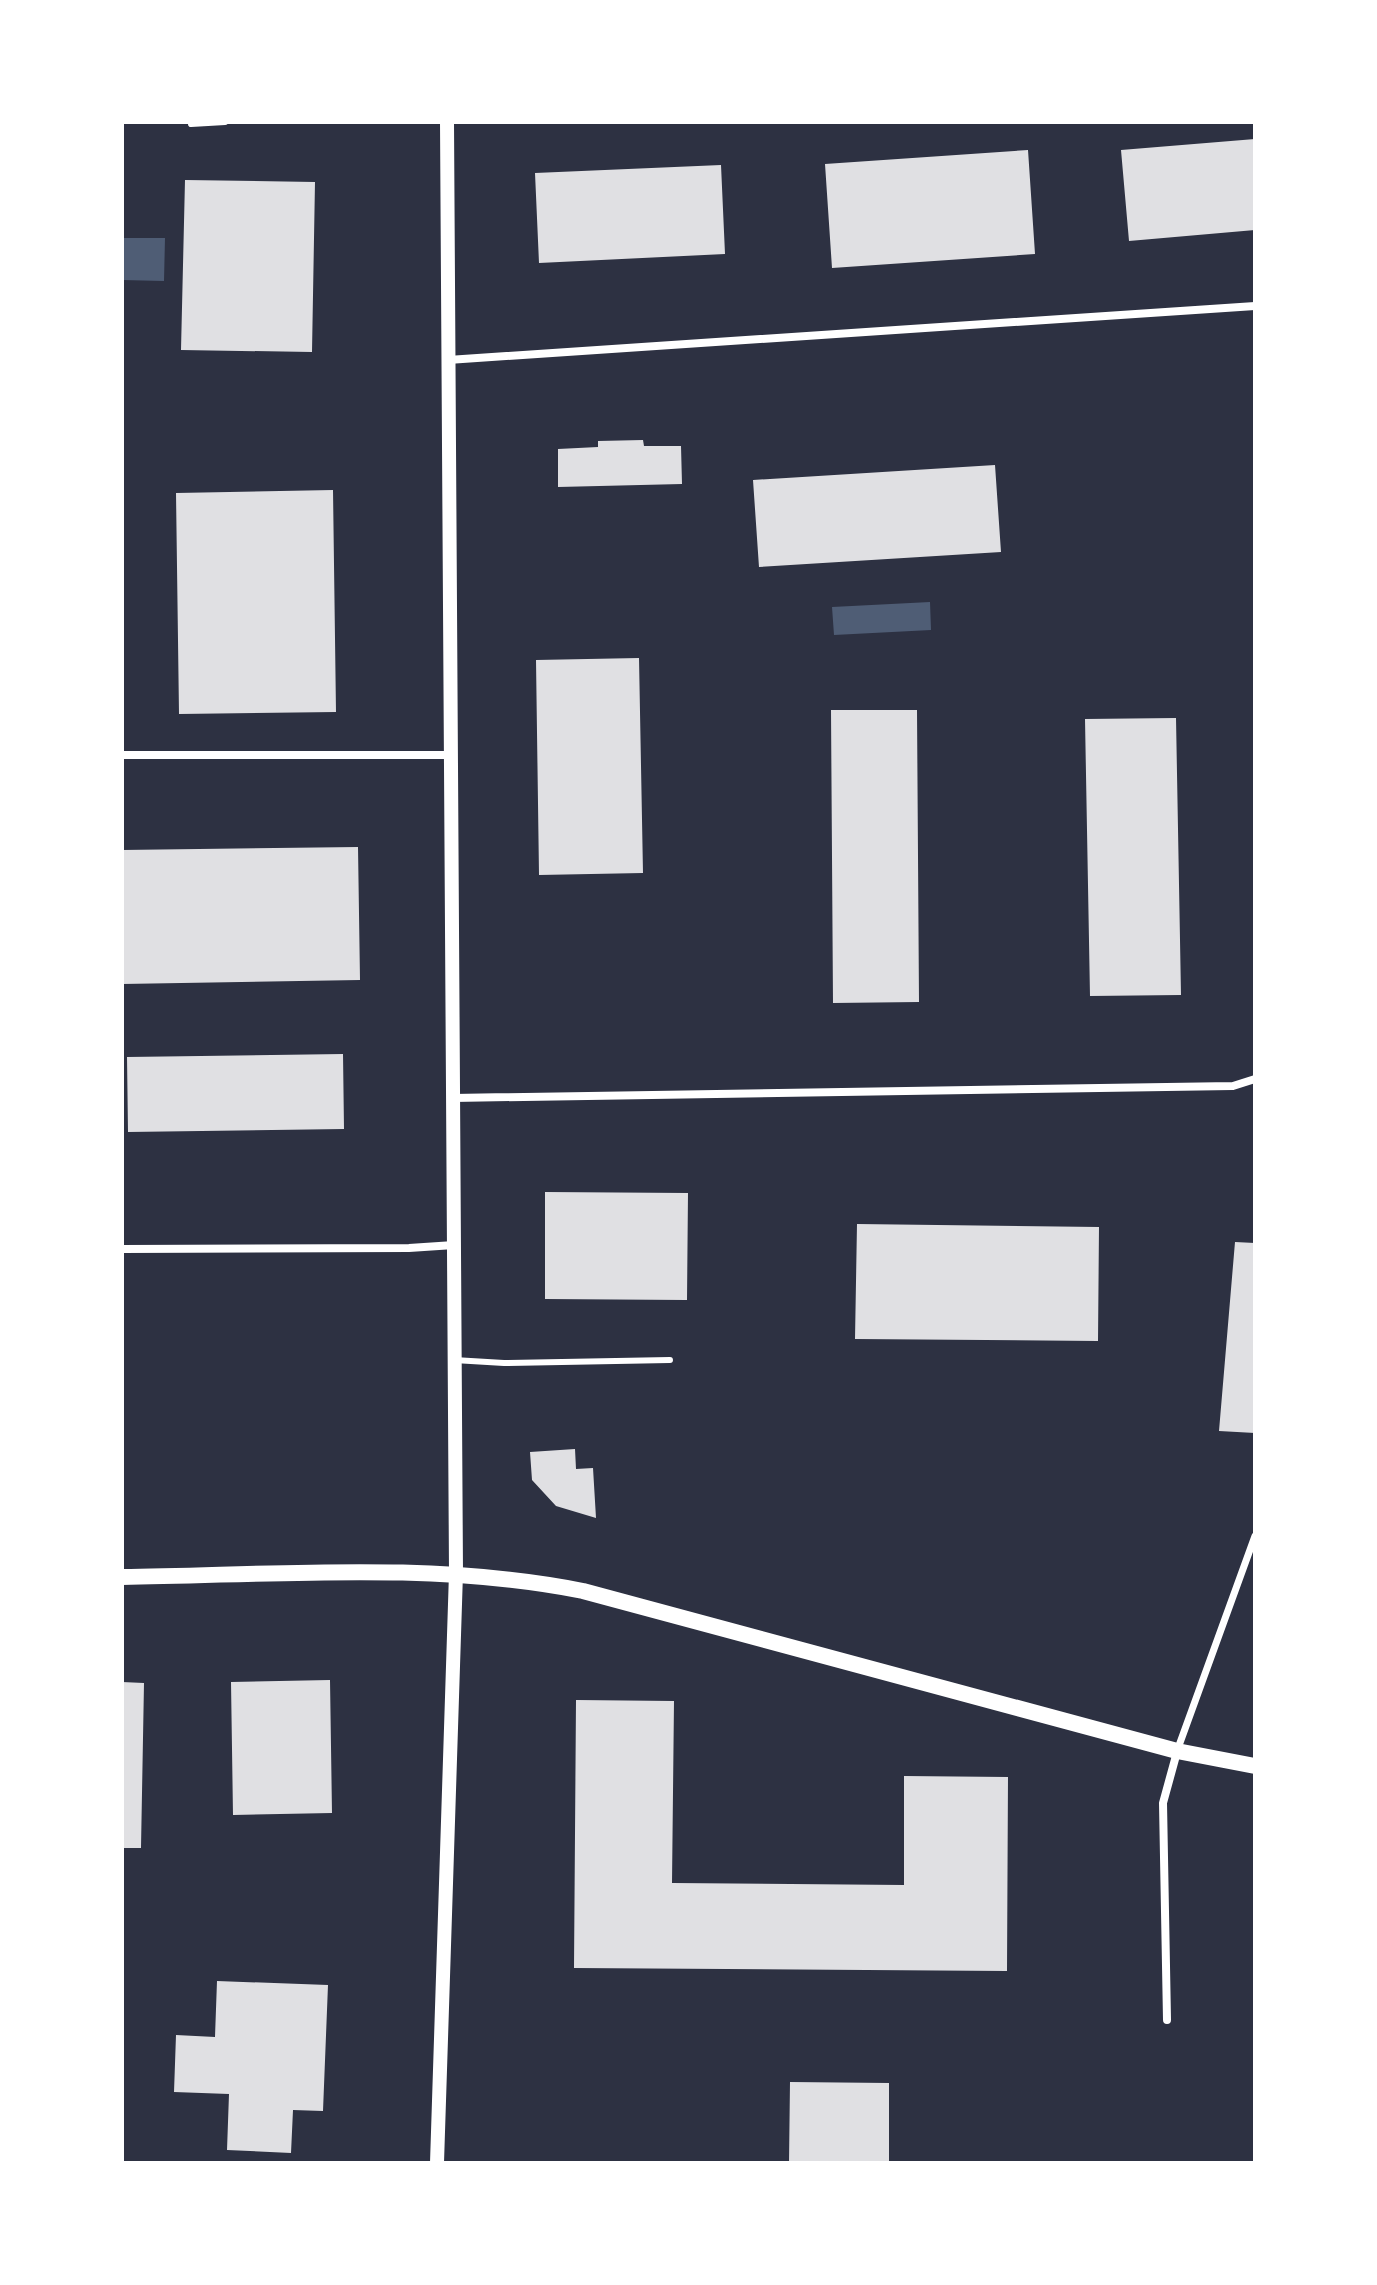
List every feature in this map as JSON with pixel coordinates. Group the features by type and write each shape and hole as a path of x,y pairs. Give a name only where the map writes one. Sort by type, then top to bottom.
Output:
{"main road":[{"path":"122,1577 456,1573 515,1579 583,1591 1177,1751 1255,1766"}],"street":[{"path":"437,2163 456,1573 447,122"},
{"path":"448,360 1255,306"},
{"path":"122,755 450,755"},
{"path":"453,1098 1233,1086 1255,1079"},
{"path":"122,1249 409,1248 454,1245"},
{"path":"1167,2020 1163,1803 1177,1751 1255,1536"}],"lane":[{"path":"191,124 225,122"},
{"path":"454,1360 504,1363 670,1360"}],"water":[{"path":"122,238 165,238 164,281 122,280"},
{"path":"930,602 931,630 834,635 832,607"}],"building":[{"path":"1255,139 1255,230 1129,241 1121,150"},
{"path":"1028,150 1035,254 832,268 825,164"},
{"path":"721,165 725,254 539,263 535,173"},
{"path":"185,180 315,182 312,352 181,350"},
{"path":"643,440 644,446 681,446 682,484 558,487 558,449 598,447 598,441"},
{"path":"995,465 1001,552 759,567 753,480"},
{"path":"333,490 336,712 179,714 176,493"},
{"path":"639,658 643,873 539,875 536,660"},
{"path":"831,710 917,710 919,1002 833,1003"},
{"path":"1176,718 1181,995 1090,996 1085,719"},
{"path":"358,847 360,980 122,984 122,850"},
{"path":"343,1054 344,1129 128,1132 127,1057"},
{"path":"545,1192 688,1193 687,1300 545,1299"},
{"path":"857,1224 1099,1227 1098,1341 855,1339"},
{"path":"1235,1242 1255,1243 1255,1433 1219,1431"},
{"path":"575,1449 576,1469 593,1468 596,1518 556,1506 532,1480 530,1452"},
{"path":"330,1680 332,1813 233,1815 231,1682"},
{"path":"122,1682 144,1683 141,1848 122,1848"},
{"path":"576,1700 674,1701 672,1883 904,1885 904,1776 1008,1777 1007,1971 574,1968"},
{"path":"217,1981 328,1985 323,2111 293,2110 291,2153 227,2150 229,2094 174,2092 176,2035 215,2037"},
{"path":"790,2082 889,2083 889,2163 789,2163"}]}
